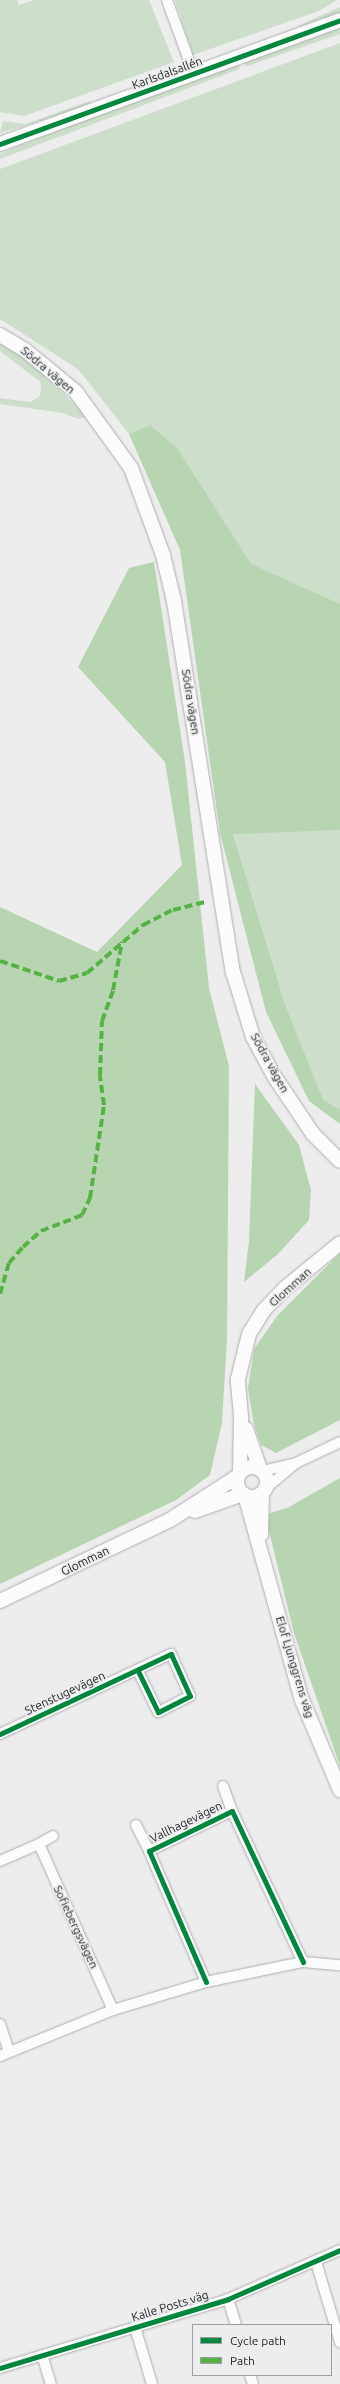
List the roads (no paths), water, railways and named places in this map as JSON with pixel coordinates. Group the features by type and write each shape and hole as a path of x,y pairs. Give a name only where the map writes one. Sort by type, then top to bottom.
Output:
{"street":[{"path":"167,0 194,74"},
{"name":"Karlsdalsallén","path":"0,144 340,20"},
{"name":"Södra vägen","path":"0,335 25,350 76,392 114,440 144,501 163,555 174,601 233,972 253,1037 313,1134 340,1161"},
{"name":"Södra vägen","path":"300,1114 340,1153"},
{"name":"Glomman","path":"328,1252 340,1237"},
{"name":"Glomman","path":"170,1520 239,1474 242,1417 238,1380 249,1334 264,1310 284,1289 340,1243"},
{"name":"Glomman","path":"242,1417 261,1470"},
{"path":"296,1463 264,1491 244,1495 238,1486 239,1474 249,1467 261,1470 296,1463 340,1442"},
{"path":"261,1470 266,1477 264,1491"},
{"name":"Elof Ljunggrens väg","path":"261,1541 264,1491"},
{"name":"Glomman","path":"0,1601 170,1520 244,1495"},
{"name":"Elof Ljunggrens väg","path":"244,1495 261,1541 302,1700 340,1790"},
{"name":"Stenstugevägen","path":"0,1734 138,1671 171,1654 190,1696 158,1712 138,1671"},
{"name":"Vallhagevägen","path":"223,1786 232,1811 303,1962"},
{"name":"Vallhagevägen","path":"149,1851 232,1811"},
{"name":"Vallhagevägen","path":"136,1825 149,1851 206,1982"},
{"path":"0,1862 53,1836"},
{"name":"Sofiebergsvägen","path":"39,1844 113,2010"},
{"path":"0,2024 4,2054 113,2010 206,1982 303,1962 340,1965"},
{"name":"Kalle Posts väg","path":"0,2368 228,2299 316,2262 340,2250"},
{"path":"316,2262 340,2342"},
{"path":"228,2299 236,2324"},
{"path":"135,2327 152,2384"},
{"path":"42,2355 51,2384"}]}
